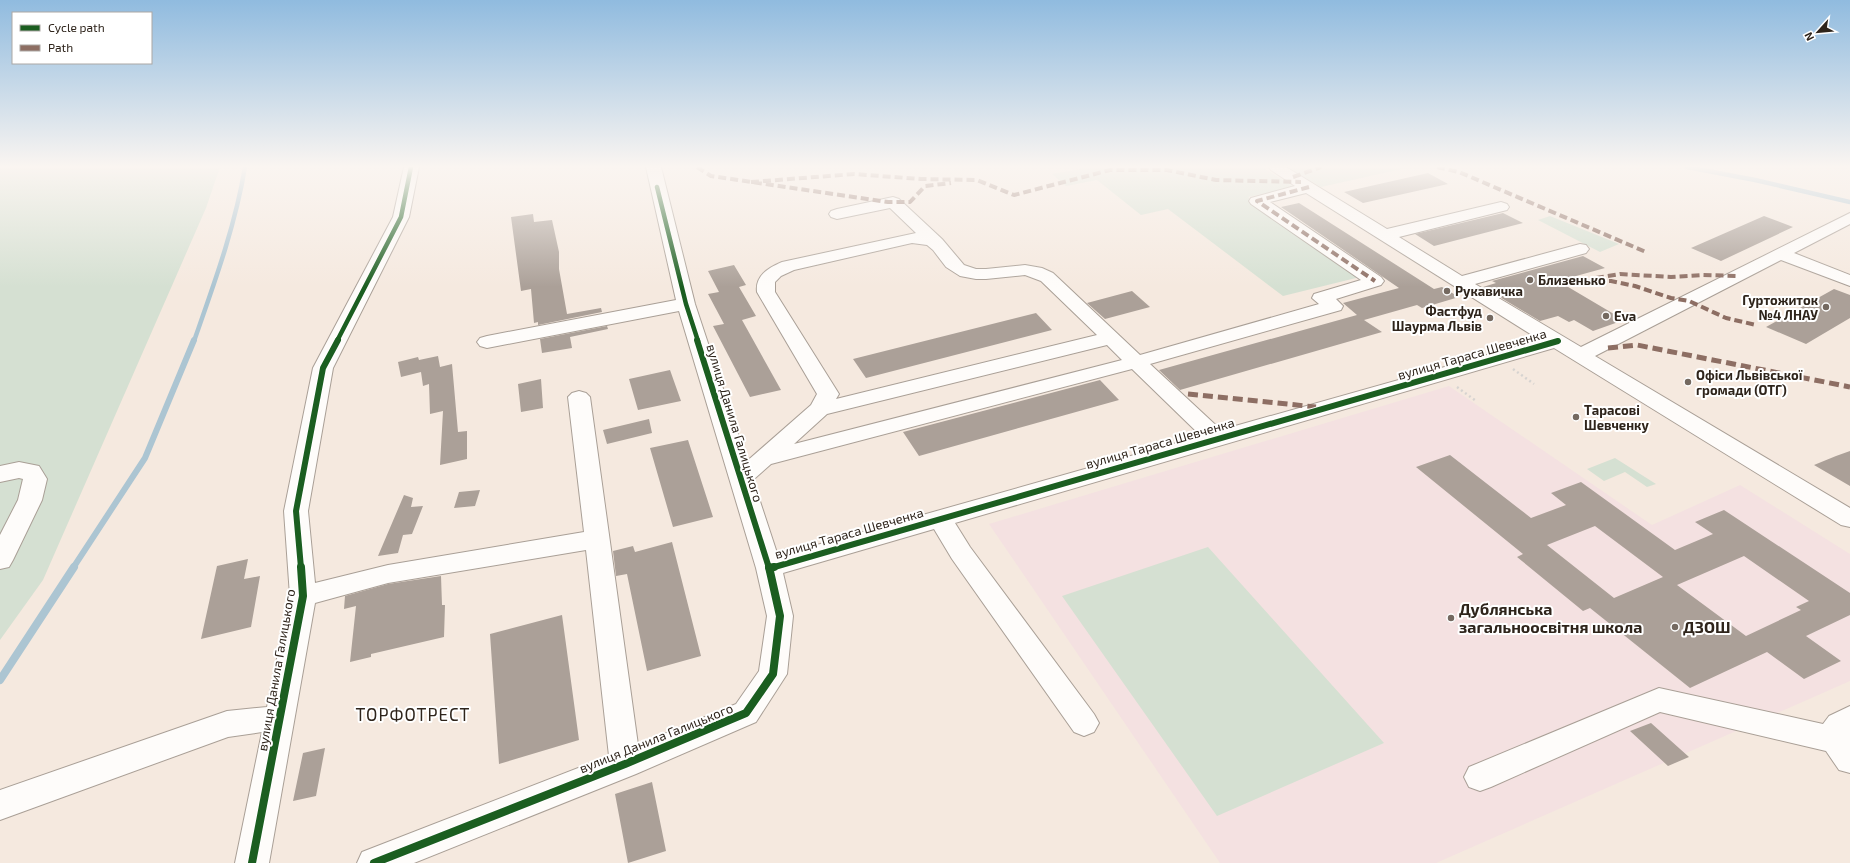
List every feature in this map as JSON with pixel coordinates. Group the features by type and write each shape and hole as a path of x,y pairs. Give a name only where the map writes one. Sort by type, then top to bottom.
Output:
{"street":[{"name":"вулиця Данила Галицького","path":"252,863 303,596 296,511 323,368 401,217 403,207"},
{"name":"вулиця Данила Галицького","path":"374,863 625,764 746,713 773,674 780,616 769,568 686,304 662,207"},
{"path":"837,214 868,207"},
{"path":"899,207 936,243 956,268 968,273 982,274 1022,269 1040,273 1047,277 1217,439"},
{"path":"763,459 1136,362 1334,306 1321,298 1375,281 1267,207"},
{"name":"вулиця Тараса Шевченка","path":"1341,207 1460,282 1850,519"},
{"path":"1385,235 1501,207"},
{"path":"1581,355 1850,218"},
{"path":"740,479 820,409 828,394 766,292 764,286 766,280 775,272 788,266 912,238 926,239 936,243"},
{"path":"1460,282 1580,249"},
{"path":"1781,254 1850,281"},
{"path":"487,342 686,304"},
{"path":"820,409 1111,338"},
{"name":"вулиця Тараса Шевченка","path":"769,568 1558,341"},
{"path":"579,397 625,764"},
{"path":"0,474 20,470 31,471 35,479 30,500 0,560"},
{"path":"939,518 961,553 1084,723"},
{"path":"303,596 388,574 597,539"},
{"path":"1480,777 1659,700 1845,739"},
{"path":"0,805 228,724 254,720 280,719"}],"path":[{"path":"1451,383 1476,401"}],"shaded area":[{"name":"Дублянська загальноосвітня школа","path":"1449,386 1652,525 1740,485 1850,554 1850,681 1436,863 1220,863 989,524"}],"green space":[{"path":"0,207 206,207 43,580 0,640"},
{"path":"1131,207 1263,207 1364,276 1283,296 1168,209 1141,215"},
{"path":"1550,216 1619,244 1600,252 1538,220"},
{"path":"1615,458 1656,484 1647,487 1625,472 1604,481 1587,469"},
{"path":"1208,547 1384,743 1217,816 1062,596"}],"building":[{"path":"1281,207 1306,207 1434,289 1442,287 1459,297 1422,308 1417,305 1364,320 1382,332 1180,390 1159,370 1357,315 1343,303 1399,288"},
{"path":"1503,213 1523,223 1434,246 1415,234"},
{"path":"533,214 534,222 552,220 559,252 559,269 567,314 601,308 602,312 538,325 538,322 534,323 531,289 521,291 511,217"},
{"path":"1764,216 1793,227 1721,261 1691,248"},
{"path":"1583,256 1605,268 1558,281 1624,320 1593,331 1574,320 1569,322 1558,316 1540,321 1483,287 1496,283 1492,281"},
{"path":"734,265 746,285 739,287 756,316 742,320 781,390 750,397 713,326 724,324 708,294 719,292 708,271"},
{"name":"Гуртожиток №4 ЛНАУ","path":"1834,289 1850,295 1850,318 1806,344 1766,327"},
{"path":"1132,291 1150,307 1105,319 1087,303"},
{"path":"1036,313 1052,330 866,378 853,359"},
{"path":"607,326 608,329 570,337 572,348 542,353 540,339"},
{"path":"438,356 440,367 452,364 458,432 467,431 467,459 440,465 443,411 430,414 429,384 423,386 421,372 401,377 398,362 418,357 419,360"},
{"path":"670,370 681,401 638,410 629,379"},
{"path":"541,379 543,408 521,412 518,384"},
{"path":"1100,380 1119,400 919,456 903,432"},
{"path":"649,419 652,433 607,444 603,430"},
{"path":"688,440 713,517 673,527 650,448"},
{"path":"1850,451 1850,486 1814,465 1836,456"},
{"path":"1450,455 1531,518 1566,505 1551,493 1581,482 1675,550 1713,534 1695,522 1724,510 1850,593 1850,615 1806,636 1841,661 1804,679 1767,652 1690,688 1590,608 1583,611 1517,557 1523,554 1416,467","holes":["1595,526 1663,577 1614,598 1547,545","1744,556 1809,601 1796,607 1801,610 1746,636 1677,585"]},
{"path":"480,490 475,506 454,508 459,492"},
{"path":"404,495 413,498 411,507 423,506 412,534 403,535 398,553 378,556"},
{"path":"672,542 701,656 647,671 627,574 616,576 613,551 633,546 635,552"},
{"path":"248,559 244,579 260,576 251,627 201,639 217,566"},
{"path":"441,576 442,605 445,605 444,637 371,654 371,657 350,662 356,606 344,609 345,596 388,584"},
{"path":"562,615 579,740 499,764 490,634"},
{"path":"1651,723 1689,757 1668,766 1630,731"},
{"path":"325,748 316,796 293,801 303,753"},
{"path":"652,782 666,851 628,863 615,794"}],"waterway":[{"path":"194,341 216,277 237,207"},
{"path":"73,568 145,458 194,340"},
{"path":"0,680 74,567"}],"marked path":[{"path":"1266,207 1375,281"},
{"path":"1541,207 1646,252"},
{"path":"1596,278 1620,274 1671,277 1703,275 1739,276"},
{"path":"1573,281 1611,281 1635,286 1671,298 1689,301 1726,318 1756,325"},
{"path":"1608,348 1637,345 1755,367 1850,387"},
{"path":"1188,394 1316,407"}],"cycle path":[{"path":"252,863 303,596 296,511 323,368 401,217 403,207"},
{"path":"374,863 625,764 746,713 773,674 780,616 769,568 686,304 662,207"},
{"path":"769,568 1558,341"}],"place":[{"name":"Близенько","path":"1530,280"},
{"name":"Рукавичка","path":"1447,291"},
{"name":"Гуртожиток №4 ЛНАУ","path":"1826,307"},
{"name":"Eva","path":"1606,316"},
{"name":"Фастфуд Шаурма Львів","path":"1490,318"},
{"name":"Офіси Львівської громади (ОТГ)","path":"1688,382"},
{"name":"Тарасові Шевченку","path":"1576,417"},
{"name":"Дублянська загальноосвітня школа","path":"1451,618"},
{"name":"ДЗОШ","path":"1675,627"}],"district":[{"name":"ТОРФОТРЕСТ","path":"413,715"}]}
